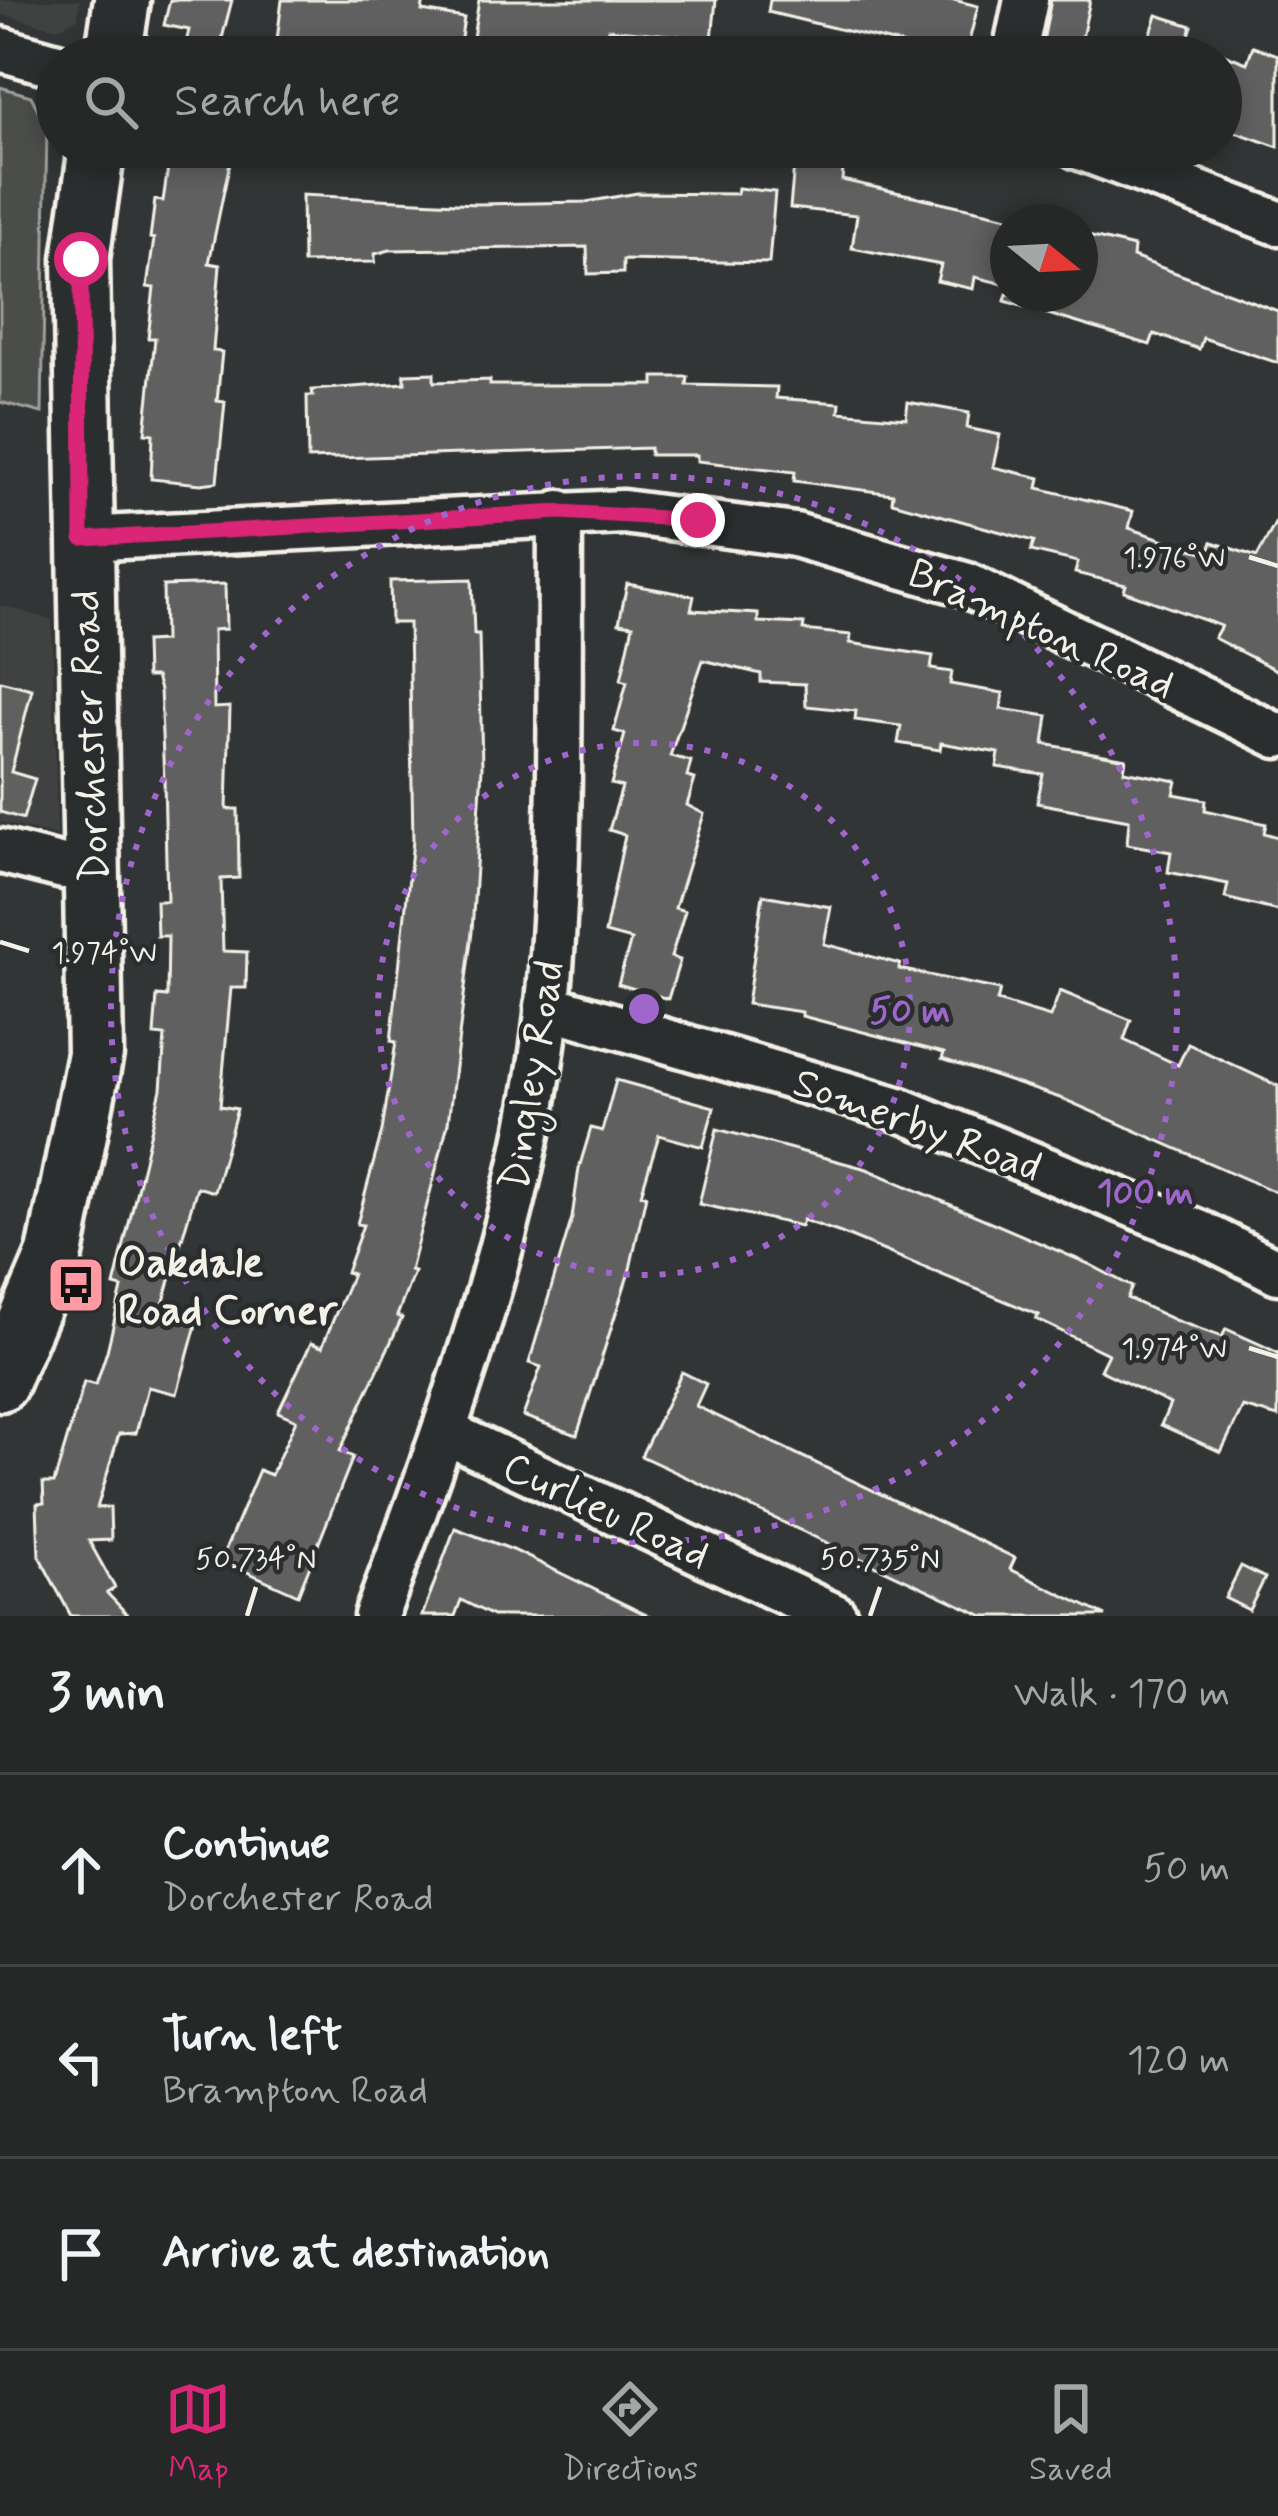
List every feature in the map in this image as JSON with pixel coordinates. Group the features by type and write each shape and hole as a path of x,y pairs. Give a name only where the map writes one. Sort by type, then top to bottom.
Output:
{"street":[{"path":"116,36 122,0"},
{"path":"1018,36 1026,0"},
{"path":"0,49 36,59"},
{"name":"Dorchester Road","path":"6,1354 55,1254 95,1054 82,539 81,259 95,168"},
{"path":"1133,168 1278,223"},
{"name":"Brampton Road","path":"82,539 560,512 698,520 795,535 967,585 1278,736"},
{"name":"Dingley Road","path":"376,1616 445,1432 506,1228 548,1006 560,512"},
{"path":"0,851 63,867 92,864"},
{"name":"Somerby Road","path":"548,1006 901,1110 1203,1234 1278,1272"},
{"name":"Curlieu Road","path":"445,1432 835,1616"}],"shaded area":[{"path":"0,0 80,0 78,18 58,28 0,14"},
{"path":"0,87 31,96 36,106 36,168 46,168 42,413 0,402"},
{"path":"0,605 52,620 57,836 0,822"}],"building":[{"path":"170,0 232,0 223,36 188,36 189,30 164,25"},
{"path":"282,0 424,0 422,11 464,18 461,36 278,36"},
{"path":"479,0 716,0 712,36 608,29 606,36 473,36"},
{"path":"770,0 954,0 978,6 970,36 868,36 768,12"},
{"path":"1051,0 1090,0 1082,36 1044,36"},
{"path":"1157,15 1192,26 1189,36 1150,36"},
{"path":"1253,46 1278,55 1278,147 1242,134 1242,61 1247,63"},
{"path":"168,168 229,168 209,263 220,265 213,351 222,352 217,401 225,402 217,482 151,479 153,434 145,433 155,338 148,338 154,288 147,287 155,200 163,201"},
{"path":"794,168 843,170 842,180 990,213 990,281 975,277 973,289 937,281 941,265 852,248 857,215 790,208"},
{"path":"738,188 775,192 769,263 623,260 623,273 588,274 587,247 390,250 375,254 375,262 303,263 302,195 476,204 586,202 637,193 737,194"},
{"path":"1098,238 1134,247 1133,257 1278,311 1278,363 1203,338 1199,349 1154,334 1150,345 1041,312 1098,312"},
{"path":"434,373 434,382 490,380 490,385 654,385 654,377 688,377 687,385 777,387 776,398 840,403 839,412 906,418 908,402 969,413 967,428 1000,435 993,467 1040,478 1038,488 1133,511 1129,528 1191,549 1208,553 1212,542 1257,557 1278,518 1278,671 1214,638 1221,626 1124,591 1126,585 1075,573 1078,562 1031,551 1034,541 892,502 893,494 794,481 795,472 697,461 697,455 650,455 650,448 308,459 307,396 313,396 312,390 405,383 404,374"},
{"path":"472,579 474,634 479,634 482,768 472,932 448,1123 410,1271 414,1272 397,1316 402,1318 340,1451 353,1457 298,1595 221,1560 259,1470 271,1475 296,1420 278,1412 311,1343 322,1347 352,1274 346,1272 363,1225 357,1224 382,1131 396,1042 391,1041 413,841 409,623 391,623 390,581"},
{"path":"225,584 226,629 213,630 214,708 230,707 227,809 238,809 239,878 221,879 223,951 247,952 246,988 231,988 220,1106 237,1109 214,1192 197,1187 162,1308 198,1318 177,1394 148,1387 136,1433 119,1434 97,1508 110,1507 111,1540 89,1541 115,1588 107,1593 129,1616 71,1616 39,1556 37,1504 44,1503 43,1483 54,1483 84,1382 96,1385 107,1351 122,1288 114,1286 161,1089 165,1036 154,1035 157,996 167,997 168,936 157,936 156,901 167,901 164,780 160,690 156,677 146,677 145,642 164,641 163,586"},
{"path":"627,584 694,596 691,610 758,614 758,622 804,624 803,630 851,635 850,643 933,656 931,669 952,672 950,684 1003,693 1001,709 1048,716 1044,744 1126,759 1124,771 1177,781 1174,794 1206,800 1205,810 1266,824 1264,833 1278,837 1278,911 1225,898 1228,884 1168,872 1171,852 1127,844 1129,820 1037,803 1043,774 997,767 999,753 941,743 940,750 898,743 901,726 855,720 856,711 806,706 805,684 761,682 761,674 703,660 670,756 691,761 687,777 695,779 687,805 704,814 675,908 685,911 671,957 680,960 668,999 618,984 631,940 605,933 625,835 609,830 622,787 611,784 625,734 614,731 627,682 621,680 633,625 619,623"},
{"path":"0,681 32,689 11,772 35,779 23,819 0,812"},
{"path":"763,895 831,907 824,944 900,964 899,969 1000,990 997,1001 1050,1017 1060,991 1131,1020 1124,1040 1178,1065 1188,1044 1278,1086 1278,1193 1063,1099 942,1059 944,1053 802,1016 802,1012 747,1004"},
{"path":"616,1080 714,1107 703,1147 659,1135 641,1194 646,1195 630,1269 577,1435 523,1416 541,1367 529,1363 572,1218 579,1168 591,1128 602,1131"},
{"path":"717,1129 867,1169 1089,1264 1132,1287 1127,1298 1177,1321 1222,1337 1226,1329 1278,1353 1278,1417 1243,1407 1221,1452 1161,1425 1170,1404 1100,1370 1108,1354 1036,1319 1039,1315 803,1220 801,1226 699,1204"},
{"path":"682,1372 706,1384 696,1406 1015,1558 1010,1569 1106,1616 984,1616 641,1456"},
{"path":"455,1528 513,1550 649,1616 493,1616 461,1600 455,1616 422,1616"},
{"path":"1241,1566 1265,1578 1249,1610 1225,1598"}],"place":[{"name":"Oakdale Road Corner","path":"76,1285"}],"route":[{"path":"81,259 82,539 560,512 623,512 698,520"}]}
